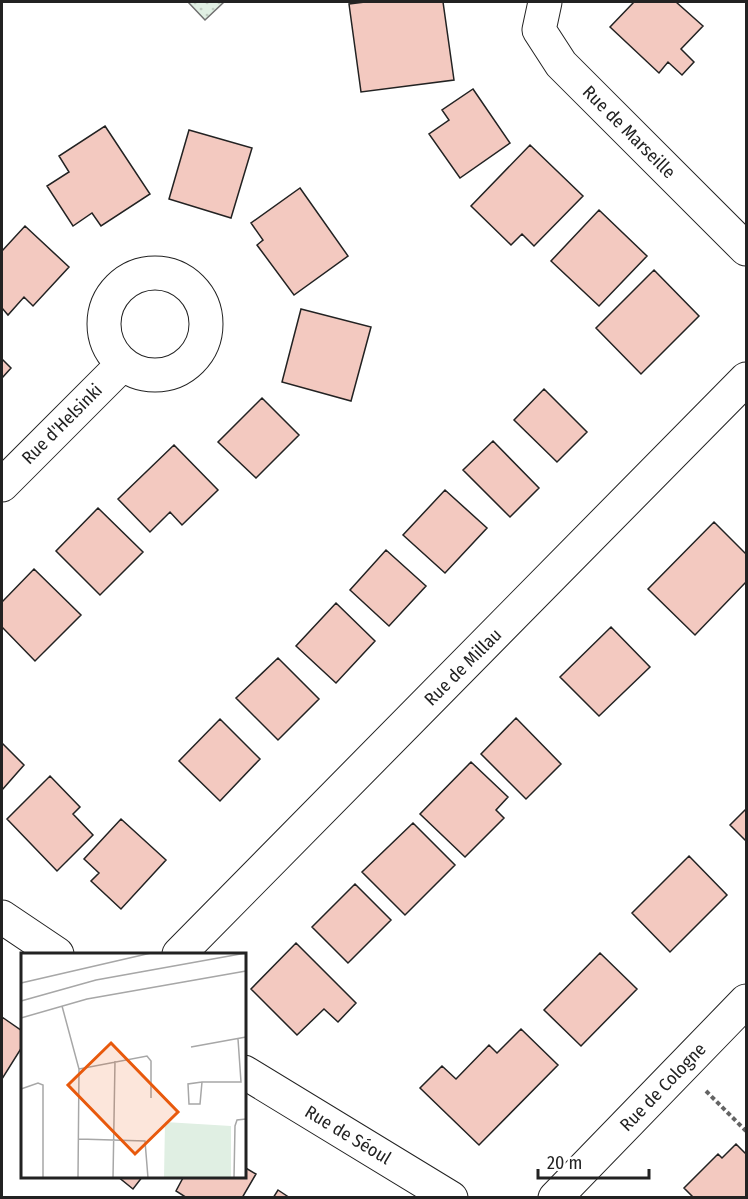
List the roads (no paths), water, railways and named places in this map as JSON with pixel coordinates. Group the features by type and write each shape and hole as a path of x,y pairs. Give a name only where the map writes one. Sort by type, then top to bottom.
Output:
{"street":[{"name":"Rue de Marseille","path":"545,2 539,30 561,64 747,249"},
{"name":"Rue d'Helsinki","path":"2,485 123,364"},
{"name":"Rue de Millau","path":"180,953 747,379"},
{"path":"2,917 56,953"},
{"name":"Rue de Cologne","path":"555,1197 747,1001"},
{"name":"Rue de Séoul","path":"246,1073 451,1197"}]}
